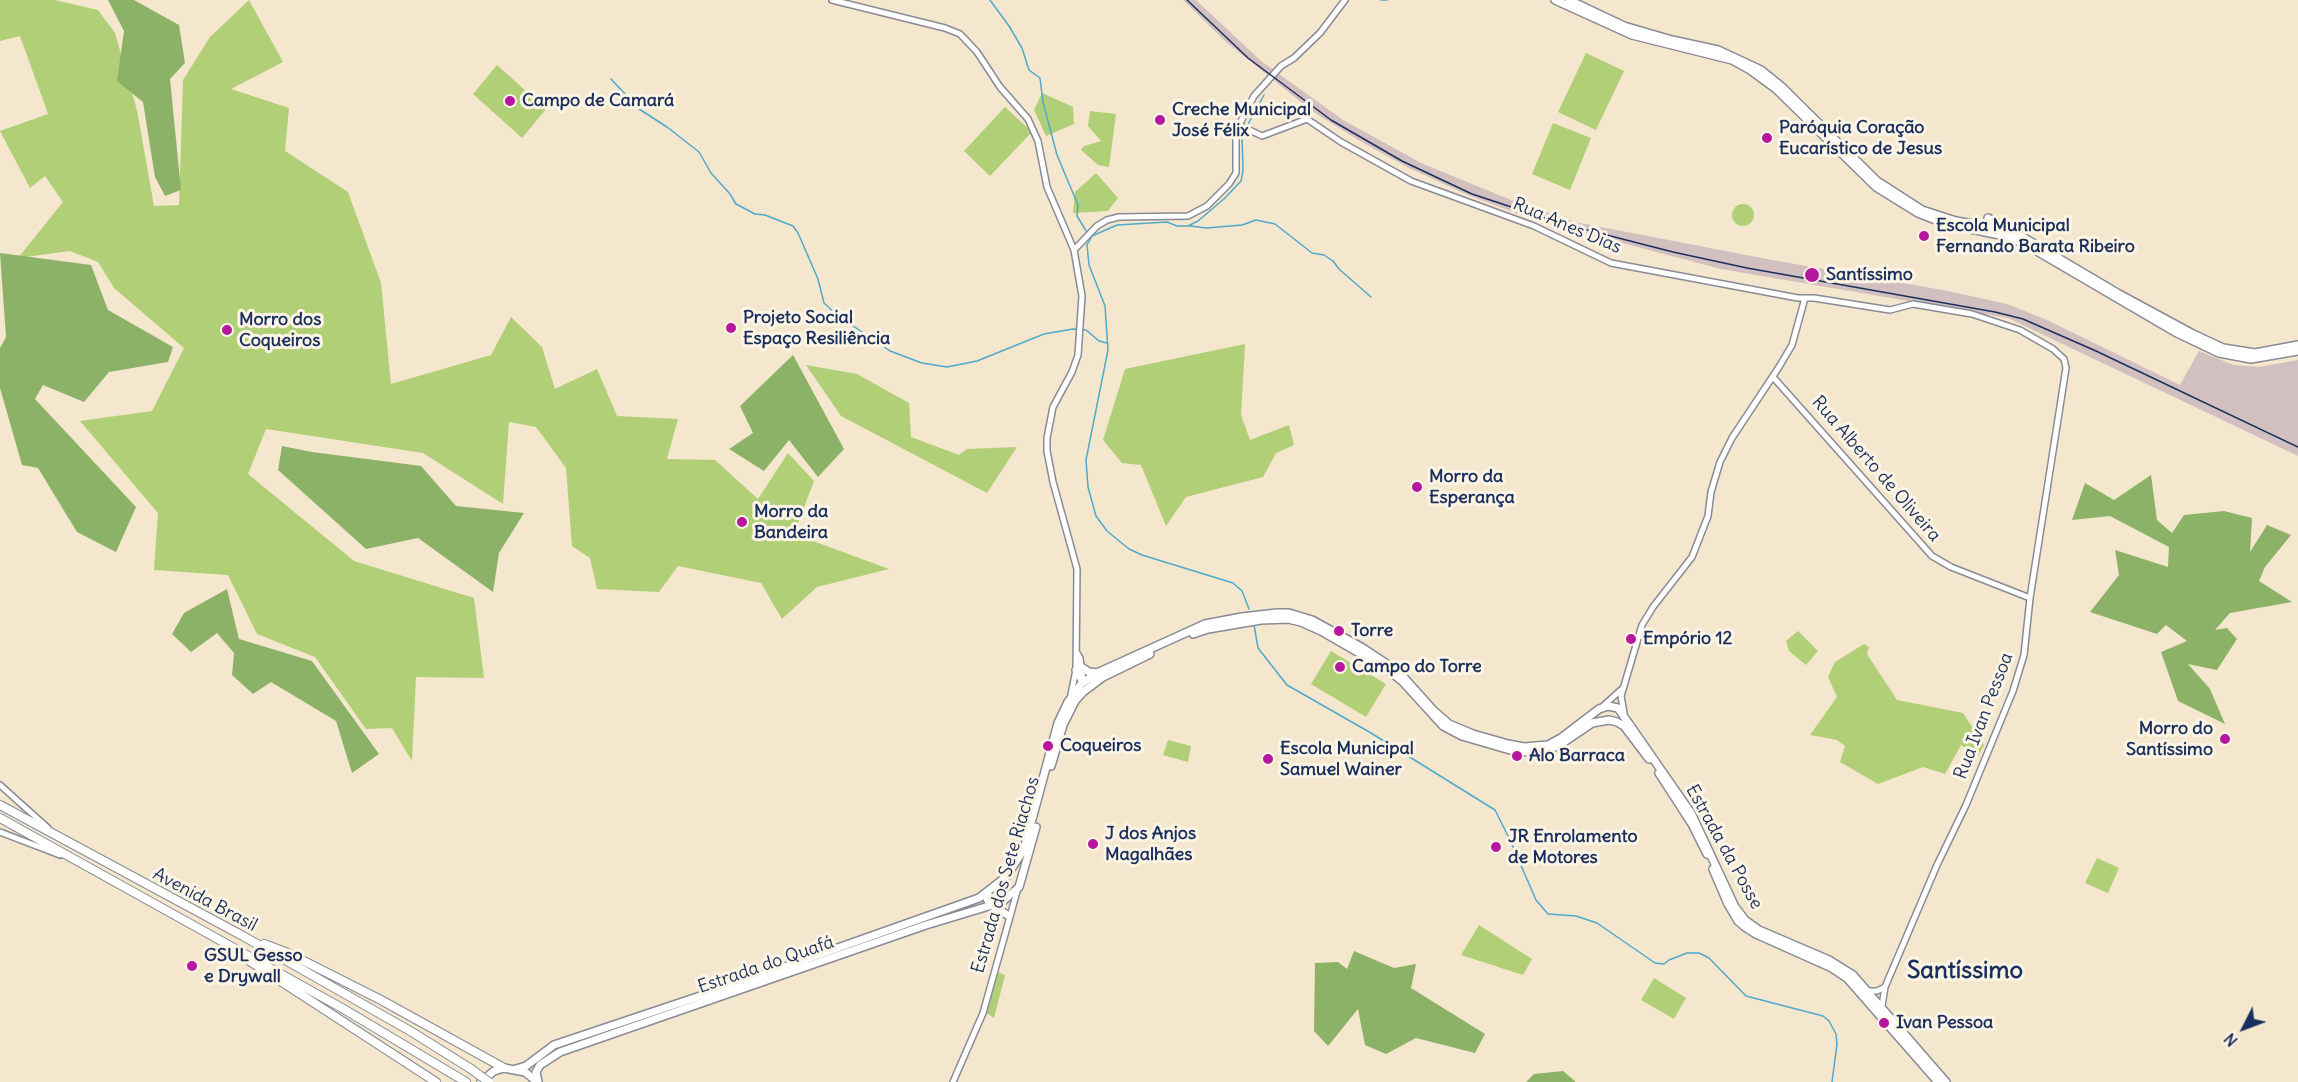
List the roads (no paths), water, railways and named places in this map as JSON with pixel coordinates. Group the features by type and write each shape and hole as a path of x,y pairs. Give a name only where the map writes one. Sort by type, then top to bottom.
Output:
{"highway":[{"name":"Avenida Brasil","path":"0,805 243,936 412,1032 489,1082"},
{"name":"Avenida Brasil","path":"0,818 342,1008 465,1081"},
{"path":"243,936 288,953 381,1000 504,1068"},
{"path":"232,948 258,969 436,1082"}],"main road":[{"path":"1555,0 1632,35 1732,60 1750,70 1776,89 1876,187 1918,213 1946,224 2005,236 2023,243 2175,332 2219,353 2251,359 2298,351"},
{"path":"1569,0 1623,26 1665,39 1718,50 1748,63 1773,80 1868,173 1910,204 1956,221 2015,234"},
{"path":"1988,218 2119,294 2223,348 2255,352 2298,345"},
{"path":"1289,613 1312,620 1386,662 1408,681 1434,711 1449,724 1473,734 1524,747 1548,745 1599,709 1611,705 1624,713 1617,722 1601,720 1588,725 1558,747 1537,753 1491,745 1452,732 1443,726 1394,674 1321,631 1288,619 1249,619 1193,634 1094,682 1083,682 1097,673 1205,624 1289,613"},
{"path":"1079,668 1097,673"},
{"path":"1079,668 1083,682"},
{"name":"Estrada dos Sete Riachos","path":"988,892 1011,871 1024,849 1058,723 1068,702 1083,682"},
{"name":"Estrada dos Sete Riachos","path":"1019,887 1063,724 1075,701 1094,682"},
{"path":"1599,709 1601,720"},
{"name":"Estrada da Posse","path":"1624,713 1691,813 1736,907 1745,920 1759,930 1835,963 1853,975 1946,1082"},
{"name":"Estrada da Posse","path":"1617,722 1632,735 1683,808 1738,921 1756,934 1832,968 1848,978 1938,1082"},
{"path":"1011,871 1017,873 1021,879"},
{"name":"Estrada do Quafá","path":"538,1082 536,1072 540,1065 560,1052 926,925 1005,900 1019,887"},
{"path":"988,892 987,899 991,905 1010,916"},
{"name":"Estrada do Quafá","path":"516,1068 526,1066 554,1046 967,903 988,892"},
{"path":"482,1082 494,1071 516,1068 525,1071 538,1082"}],"street":[{"path":"832,0 926,22 960,34 977,52 995,81 1031,125 1040,148 1047,187 1074,250 1082,287 1081,329 1077,361 1053,407 1047,438 1053,482 1077,569 1079,668 1068,702"},
{"path":"1074,250 1102,222 1119,217 1183,217 1201,211 1229,184 1236,173 1236,135 1242,127 1248,106 1281,66 1294,58 1320,33 1345,0"},
{"name":"Rua Anes Dias","path":"1242,127 1262,136 1307,120 1410,181 1534,226 1602,261 1805,298 1890,310 1913,304 1972,314 2009,325 2060,355 2066,362 2066,368"},
{"path":"1624,713 1621,700 1623,688 1642,625 1647,615 1687,564 1696,548 1708,516 1715,476 1723,456 1732,438 1792,345 1805,298"},
{"name":"Rua Ivan Pessoa","path":"1882,1006 1885,987 1966,805 2013,691 2024,655 2030,598 2066,368"},
{"name":"Rua Alberto de Oliveira","path":"1773,376 1932,556 1951,567 2030,598"},
{"path":"1083,682 1083,692"},
{"path":"1599,709 1623,688"},
{"name":"Avenida Brasil","path":"0,785 60,839"},
{"name":"Avenida Brasil","path":"0,832 78,862"},
{"name":"Estrada dos Sete Riachos","path":"953,1082 983,1013 1019,887"},
{"path":"1869,991 1877,991 1885,987"}],"waterway":[{"path":"990,0 1022,48 1029,70 1040,78 1043,102 1057,155 1078,205 1077,216 1088,234"},
{"path":"1381,0 1387,0"},
{"path":"611,79 639,109 699,152 711,173 736,204 755,214 765,215 793,226 818,279 824,303 837,315 890,351 922,363 947,367 977,361 1044,334 1073,329 1086,330 1099,341 1107,343"},
{"path":"1247,126 1264,95"},
{"path":"1245,130 1242,136 1241,181 1198,221 1188,226 1177,226 1167,222 1117,225 1092,236 1087,245 1089,265 1105,306 1108,350 1086,460 1088,487 1096,516 1107,531 1129,549 1142,555 1233,583 1242,591 1249,609"},
{"path":"1190,226 1206,228 1242,225 1256,220 1275,224 1312,253 1324,255 1333,261 1371,297"},
{"path":"1254,625 1258,648 1287,685 1371,733 1495,810 1536,900 1548,914 1576,916 1597,923 1655,963 1664,964 1687,953 1699,953 1709,958 1746,996 1823,1016 1829,1021 1836,1034 1837,1044 1832,1082"}],"railway":[{"path":"1187,0 1248,58 1331,120 1402,161 1472,194 1560,223 1673,252 1747,268 2023,319 2298,447"}],"place":[{"name":"Campo de Camará","path":"510,101"},
{"name":"Creche Municipal José Félix","path":"1160,120"},
{"name":"Paróquia Coração Eucarístico de Jesus","path":"1767,138"},
{"name":"Escola Municipal Fernando Barata Ribeiro","path":"1924,236"},
{"name":"Santíssimo","path":"1812,275"},
{"name":"Projeto Social Espaço Resiliência","path":"731,328"},
{"name":"Morro dos Coqueiros","path":"227,330"},
{"name":"Morro da Esperança","path":"1417,487"},
{"name":"Morro da Bandeira","path":"742,522"},
{"name":"Torre","path":"1339,631"},
{"name":"Empório 12","path":"1631,639"},
{"name":"Campo do Torre","path":"1340,667"},
{"name":"Morro do Santíssimo","path":"2225,739"},
{"name":"Coqueiros","path":"1048,746"},
{"name":"Alo Barraca","path":"1517,756"},
{"name":"Escola Municipal Samuel Wainer","path":"1268,759"},
{"name":"J dos Anjos Magalhães","path":"1093,844"},
{"name":"JR Enrolamento de Motores","path":"1496,847"},
{"name":"GSUL Gesso e Drywall","path":"192,966"},
{"name":"Ivan Pessoa","path":"1884,1023"}],"district":[{"name":"Santíssimo","path":"1965,971"}]}
